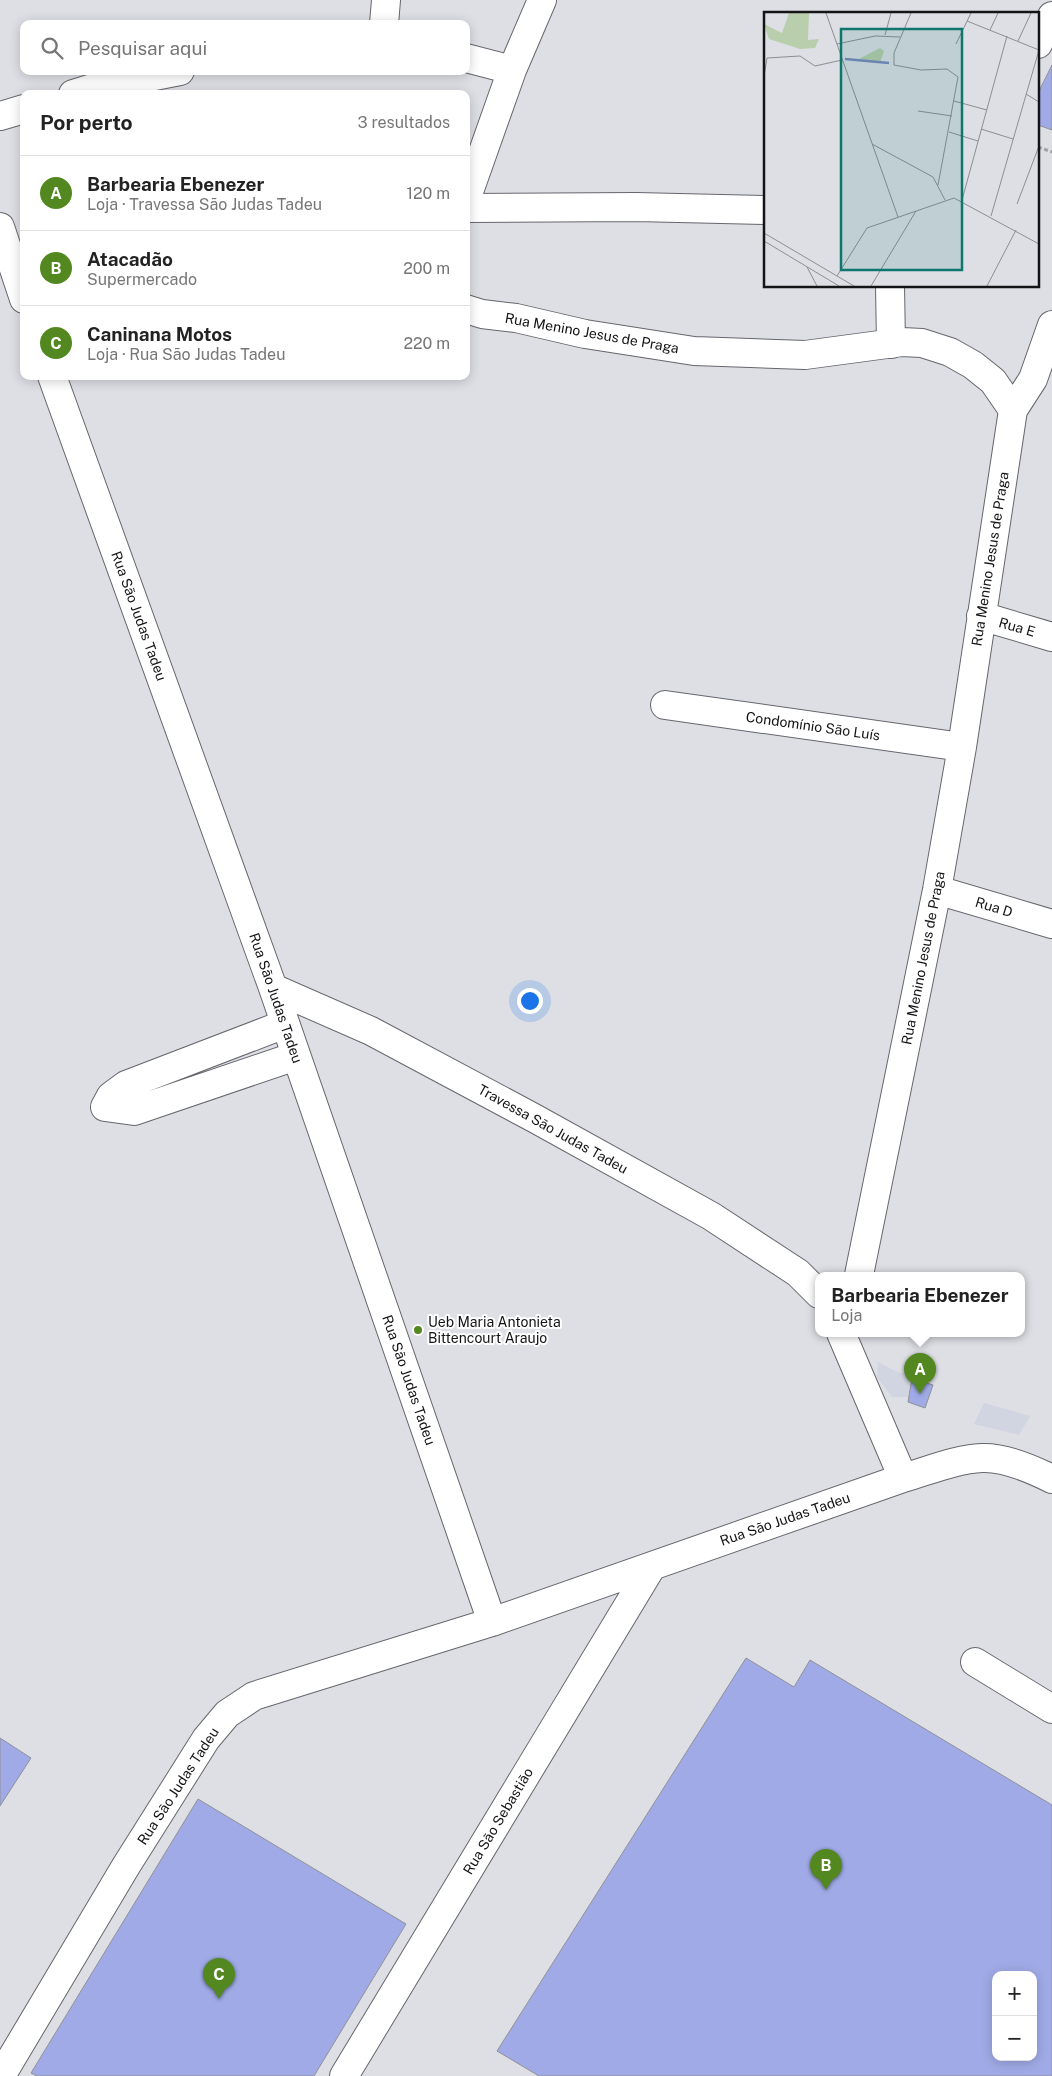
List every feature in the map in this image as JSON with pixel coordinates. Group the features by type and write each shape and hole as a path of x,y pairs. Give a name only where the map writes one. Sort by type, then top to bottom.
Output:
{"street":[{"path":"384,20 386,0"},
{"path":"470,189 512,70 542,0"},
{"path":"1040,40 1052,16"},
{"path":"470,59 512,70"},
{"path":"86,90 160,75"},
{"path":"0,116 20,110"},
{"path":"470,208 636,207 764,210"},
{"path":"0,227 6,269 20,292"},
{"path":"890,288 891,344"},
{"name":"Rua Menino Jesus de Praga","path":"470,311 516,318 585,334 694,351 805,355 891,344 922,343 950,352 973,365 993,381 1013,410 962,747 937,890 860,1272"},
{"path":"1013,410 1033,378 1052,325"},
{"name":"Rua São Judas Tadeu","path":"53,380 273,988 492,1622"},
{"name":"Rua E","path":"981,616 1052,637"},
{"name":"Condomínio São Luís","path":"665,705 962,747"},
{"name":"Rua D","path":"937,890 1052,924"},
{"name":"Travessa São Judas Tadeu","path":"273,988 380,1036 534,1118 711,1216 798,1273 815,1290"},
{"path":"285,1024 126,1085 111,1096 105,1107 134,1111 296,1056"},
{"path":"844,1337 903,1478"},
{"name":"Rua São Judas Tadeu","path":"1,2076 136,1850 206,1739 227,1714 254,1696 492,1622 903,1478 959,1462 982,1458 1006,1460 1050,1470"},
{"name":"Rua São Sebastião","path":"344,2076 652,1566"},
{"path":"975,1662 1052,1708"}],"path":[{"path":"1040,147 1052,152"}],"shaded area":[{"path":"878,1362 895,1371 912,1376 908,1397 892,1397 877,1377"},
{"path":"984,1403 1030,1416 1019,1435 974,1424"}],"building":[{"path":"1052,65 1052,130 1040,126 1040,89"},
{"path":"912,1378 933,1385 925,1408 908,1402"},
{"path":"746,1658 794,1687 810,1660 1052,1805 1052,2076 539,2076 497,2051"},
{"path":"0,1738 31,1758 0,1806"},
{"path":"198,1799 406,1924 314,2076 37,2076 31,2073"}],"place":[{"name":"Ueb Maria Antonieta Bittencourt Araujo","path":"418,1330"},
{"name":"Barbearia Ebenezer","path":"920,1394"},
{"name":"Atacadão","path":"826,1890"},
{"name":"Caninana Motos","path":"219,1999"}]}
